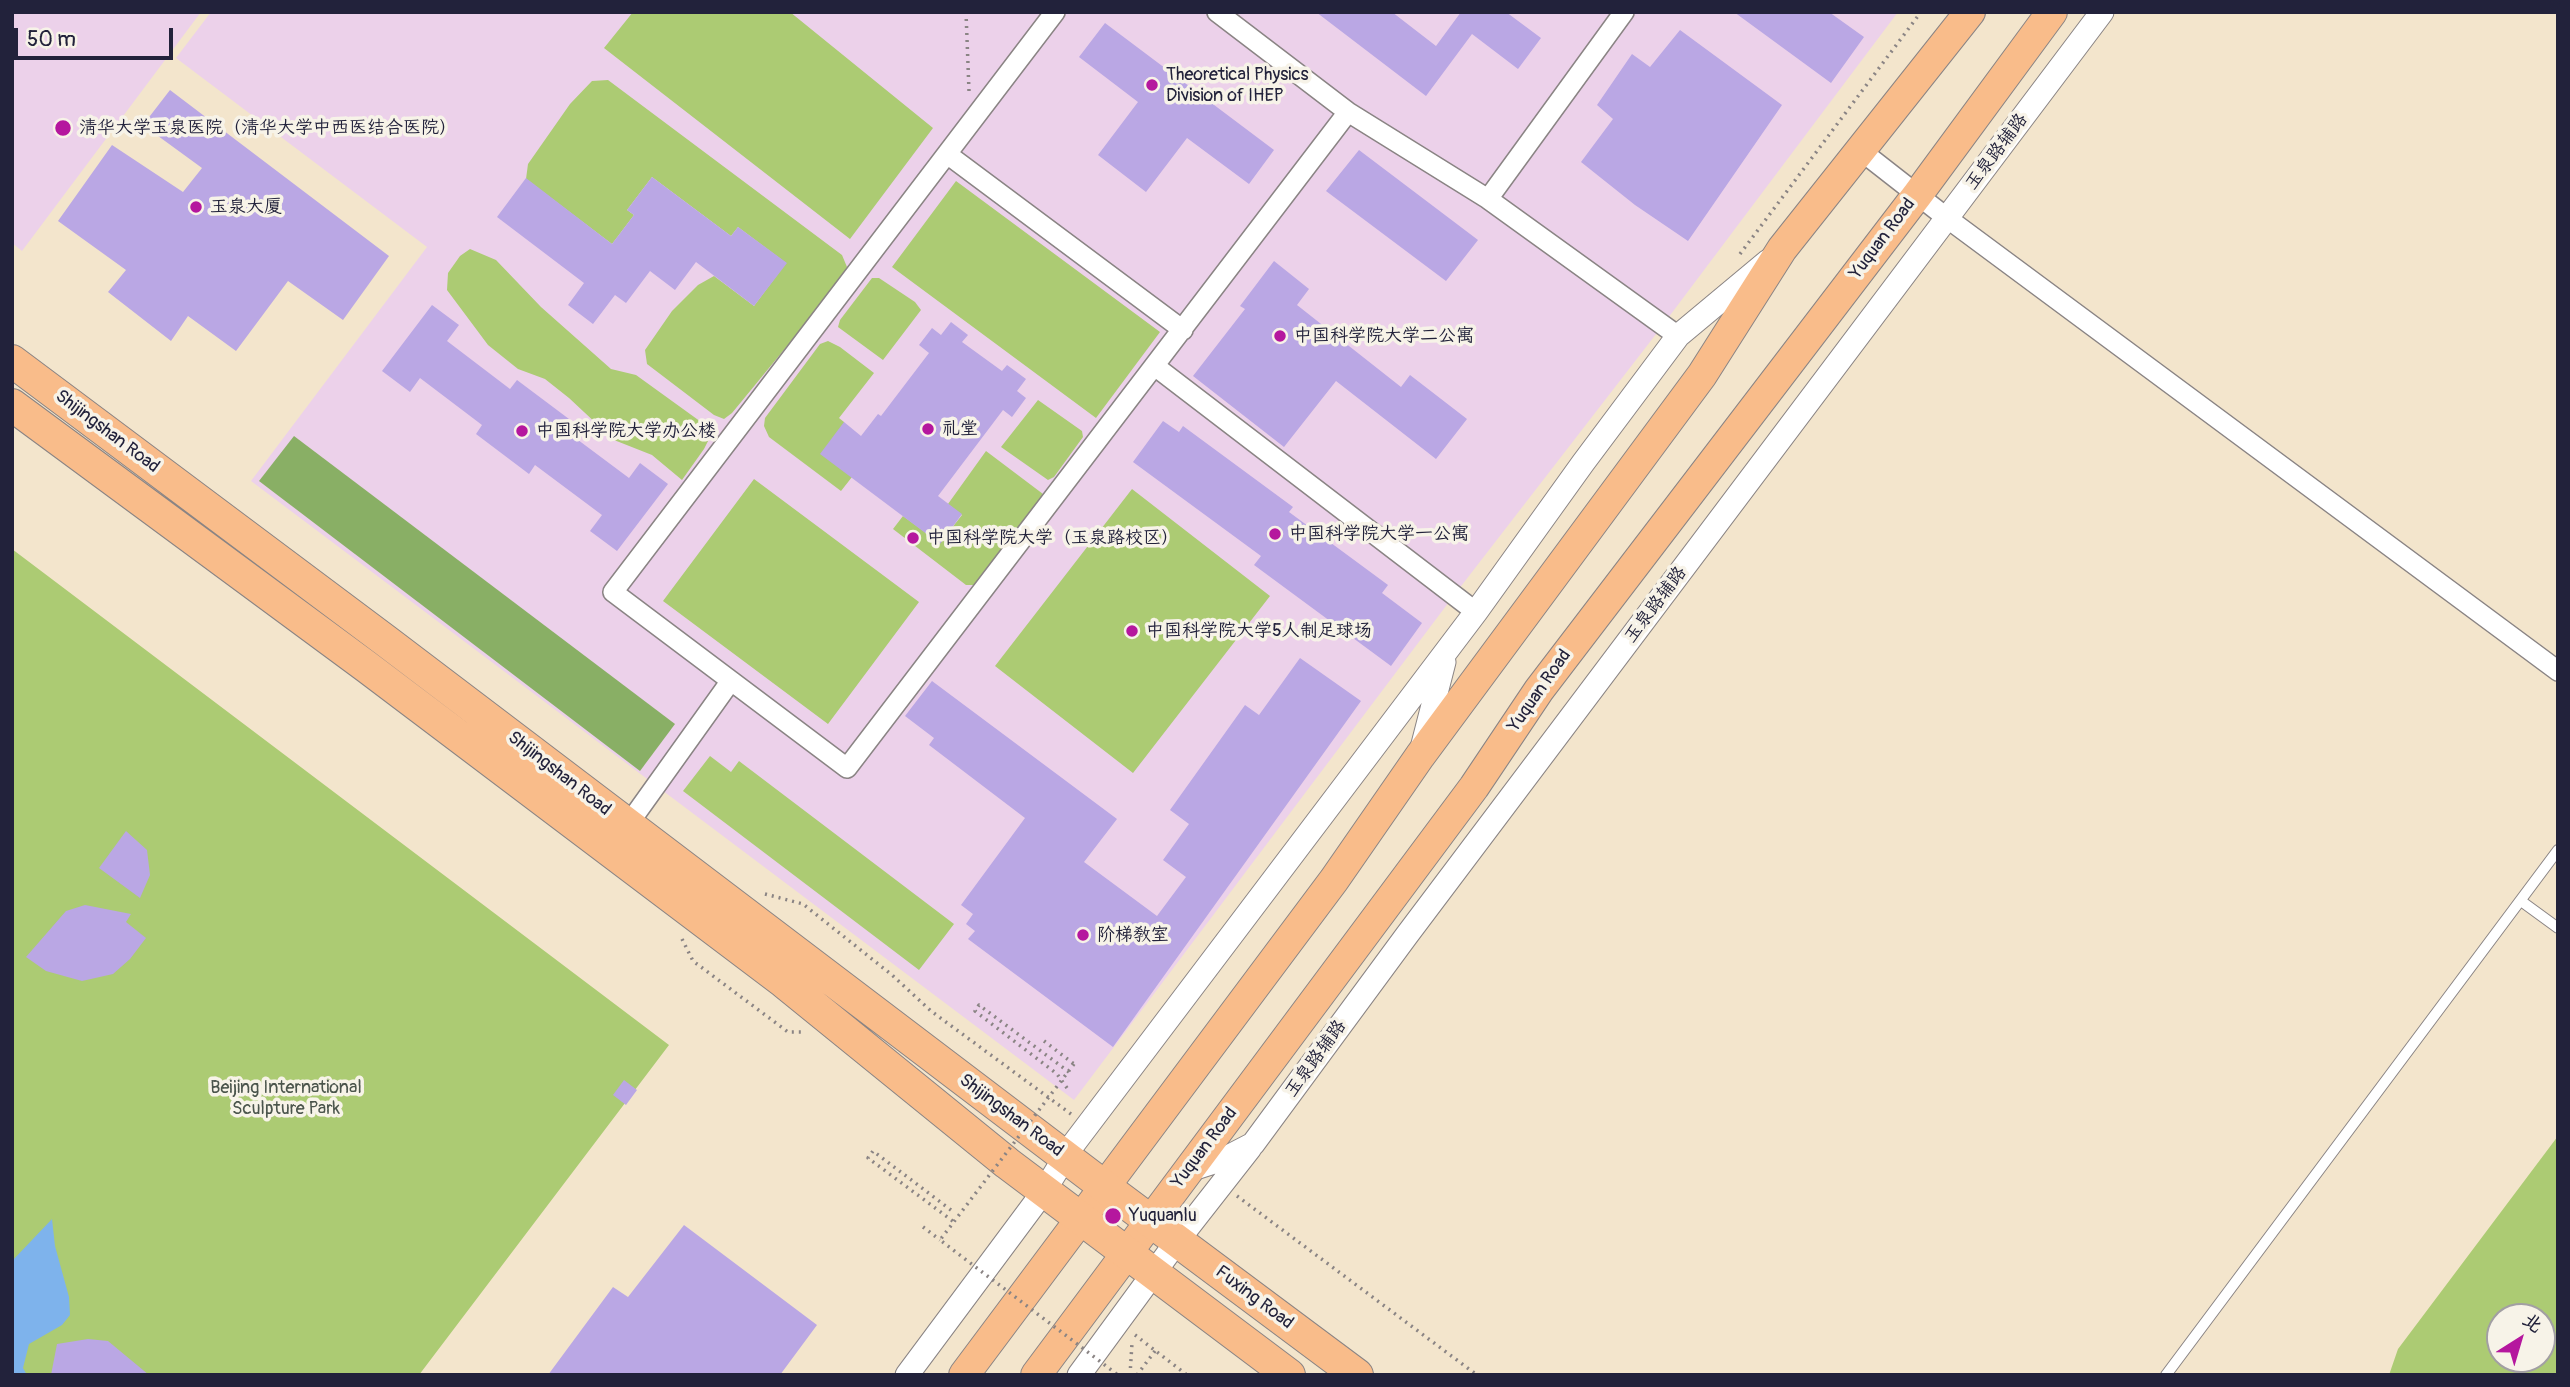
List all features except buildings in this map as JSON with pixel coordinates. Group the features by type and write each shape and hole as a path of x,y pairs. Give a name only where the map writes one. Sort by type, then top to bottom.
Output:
{"highway":[{"name":"Shijingshan Road","path":"12,361 1152,1220"},
{"name":"Shijingshan Road","path":"12,405 367,667 784,982 1044,1191 1127,1254"},
{"name":"Fuxing Road","path":"1152,1220 1357,1375"},
{"path":"1127,1254 1289,1375"}],"main road":[{"path":"964,1375 1326,891 1420,756 1702,375 1782,249 1970,12"},
{"name":"Yuquan Road","path":"1036,1375 1474,787 1538,690 1918,194 2052,12"}],"street":[{"path":"1055,12 613,592 847,768 1156,367 1348,111"},
{"path":"1216,12 1240,19 1348,111 1488,199 1678,337"},
{"path":"1488,199 1624,12"},
{"name":"玉泉路辅路","path":"1189,1170 1226,1158 1253,1144 2102,12"},
{"path":"1860,150 1947,218 2558,671"},
{"path":"947,154 1183,330"},
{"path":"907,1375 1044,1191 1065,1157 1476,612 1678,337 1782,249"},
{"path":"1156,367 1476,612"},
{"path":"1420,756 1447,649"},
{"path":"626,825 730,682"},
{"name":"Yuquan Road","path":"1079,1375 1178,1240 1241,1163 1253,1144"}],"lane":[{"path":"2166,1375 2558,850"},
{"path":"2521,901 2558,928"}],"path":[{"path":"966,12 971,123"},
{"path":"1736,260 1921,12"},
{"path":"677,931 693,961 788,1032 843,1030"},
{"path":"1068,1088 1057,1074 975,1011 979,1005 1069,1072"},
{"path":"940,1240 1074,1064 1044,1041"},
{"path":"951,1210 873,1151 868,1157 954,1222"},
{"path":"923,1227 1118,1375"},
{"path":"1130,1375 1132,1343"},
{"path":"1137,1375 1155,1351"}],"shaded area":[{"name":"清华大学玉泉医院（清华大学中西医结合医院）","path":"12,12 201,12 22,251 12,243"},
{"name":"中国科学院大学（玉泉路校区）","path":"211,12 1898,12 1074,1100 251,481 427,247 176,58"}],"green space":[{"path":"633,12 790,12 933,128 850,239 604,48"},
{"path":"608,80 842,255 847,267 843,278 732,413 724,419 714,415 647,364 645,350 672,311 698,285 714,276 754,306 786,263 738,227 731,236 652,177 627,210 634,215 612,244 526,179 528,164 570,104 592,81"},
{"path":"956,181 1160,332 1096,418 892,267"},
{"path":"470,249 496,260 541,307 611,369 636,375 708,427 710,437 682,480 652,455 614,440 545,379 518,369 488,345 447,290 448,273 460,256"},
{"path":"872,278 879,278 915,302 921,310 883,360 838,327 840,320"},
{"path":"828,341 874,373 839,418 844,422 852,477 841,491 769,437 764,426 765,418 820,344"},
{"path":"1038,400 1082,431 1083,437 1054,477 1048,480 1001,447"},
{"path":"294,436 675,724 640,771 259,481"},
{"path":"986,451 1043,494 984,576 974,585 966,585 893,529 903,516 940,543 962,515 948,504"},
{"path":"754,479 919,602 828,724 663,601"},
{"name":"中国科学院大学5人制足球场","path":"1132,489 1270,596 1133,773 995,666"},
{"name":"Beijing International Sculpture Park","path":"12,549 669,1045 419,1375 12,1375"},
{"path":"710,756 731,772 739,761 954,924 919,970 683,791"},
{"path":"2558,1136 2558,1375 2389,1375 2398,1349"}],"water":[{"path":"52,1219 55,1246 69,1297 70,1315 62,1325 29,1344 23,1368 27,1375 12,1375 12,1261"}],"place":[{"name":"Theoretical Physics Division of IHEP","path":"1152,85"},
{"name":"清华大学玉泉医院（清华大学中西医结合医院）","path":"63,128"},
{"name":"玉泉大厦","path":"196,207"},
{"name":"中国科学院大学二公寓","path":"1280,336"},
{"name":"礼堂","path":"928,429"},
{"name":"中国科学院大学办公楼","path":"522,431"},
{"name":"中国科学院大学一公寓","path":"1275,534"},
{"name":"中国科学院大学（玉泉路校区）","path":"913,538"},
{"name":"中国科学院大学5人制足球场","path":"1132,631"},
{"name":"阶梯教室","path":"1083,935"},
{"name":"Yuquanlu","path":"1113,1216"}]}
